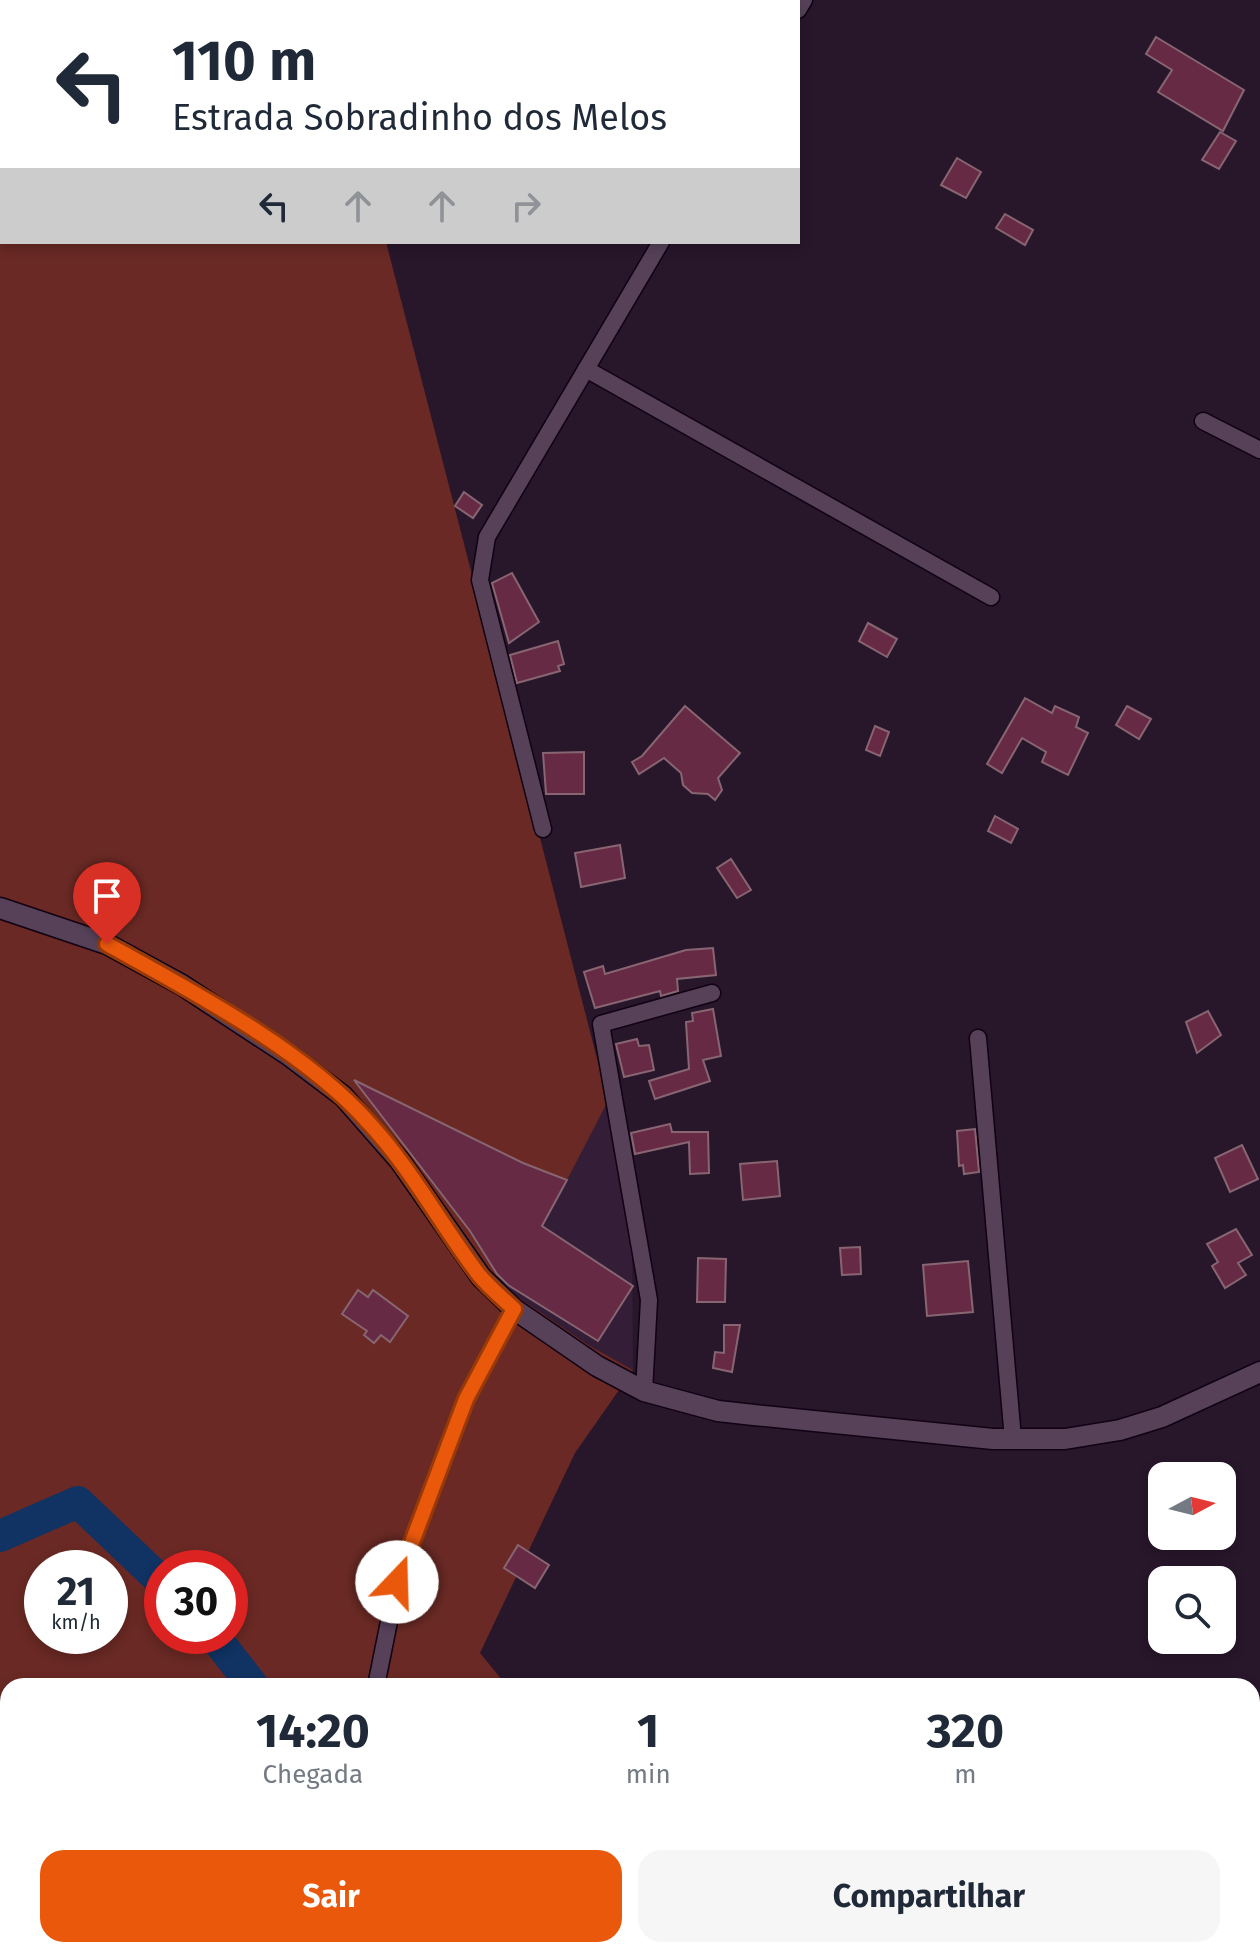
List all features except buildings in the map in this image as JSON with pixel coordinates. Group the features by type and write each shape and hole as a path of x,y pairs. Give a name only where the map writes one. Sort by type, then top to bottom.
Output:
{"street":[{"path":"543,829 480,580 487,537 660,244"},
{"path":"586,369 991,597"},
{"path":"1203,421 1260,450"},
{"path":"0,908 107,944 182,985 290,1056 343,1096 400,1161 481,1277 514,1309 597,1366 644,1391 742,1414 1013,1439 1065,1439 1120,1430 1162,1417 1260,1372"},
{"path":"644,1391 649,1300 601,1024 712,993"},
{"path":"978,1038 1013,1439"},
{"path":"378,1678 397,1582 466,1399 514,1309"}],"shaded area":[{"path":"0,244 387,244 608,1101 567,1180 524,1164 469,1229 506,1289 590,1346 633,1370 575,1453 480,1653 500,1678 0,1678"},
{"path":"608,1101 632,1212 633,1370 590,1346 506,1289"}],"waterway":[{"path":"0,1536 78,1502 144,1565"},
{"path":"228,1654 247,1678"}],"route":[{"path":"107,944 182,985 290,1056 343,1096 369,1122 400,1161 481,1277 514,1309 466,1399 397,1582"}]}
